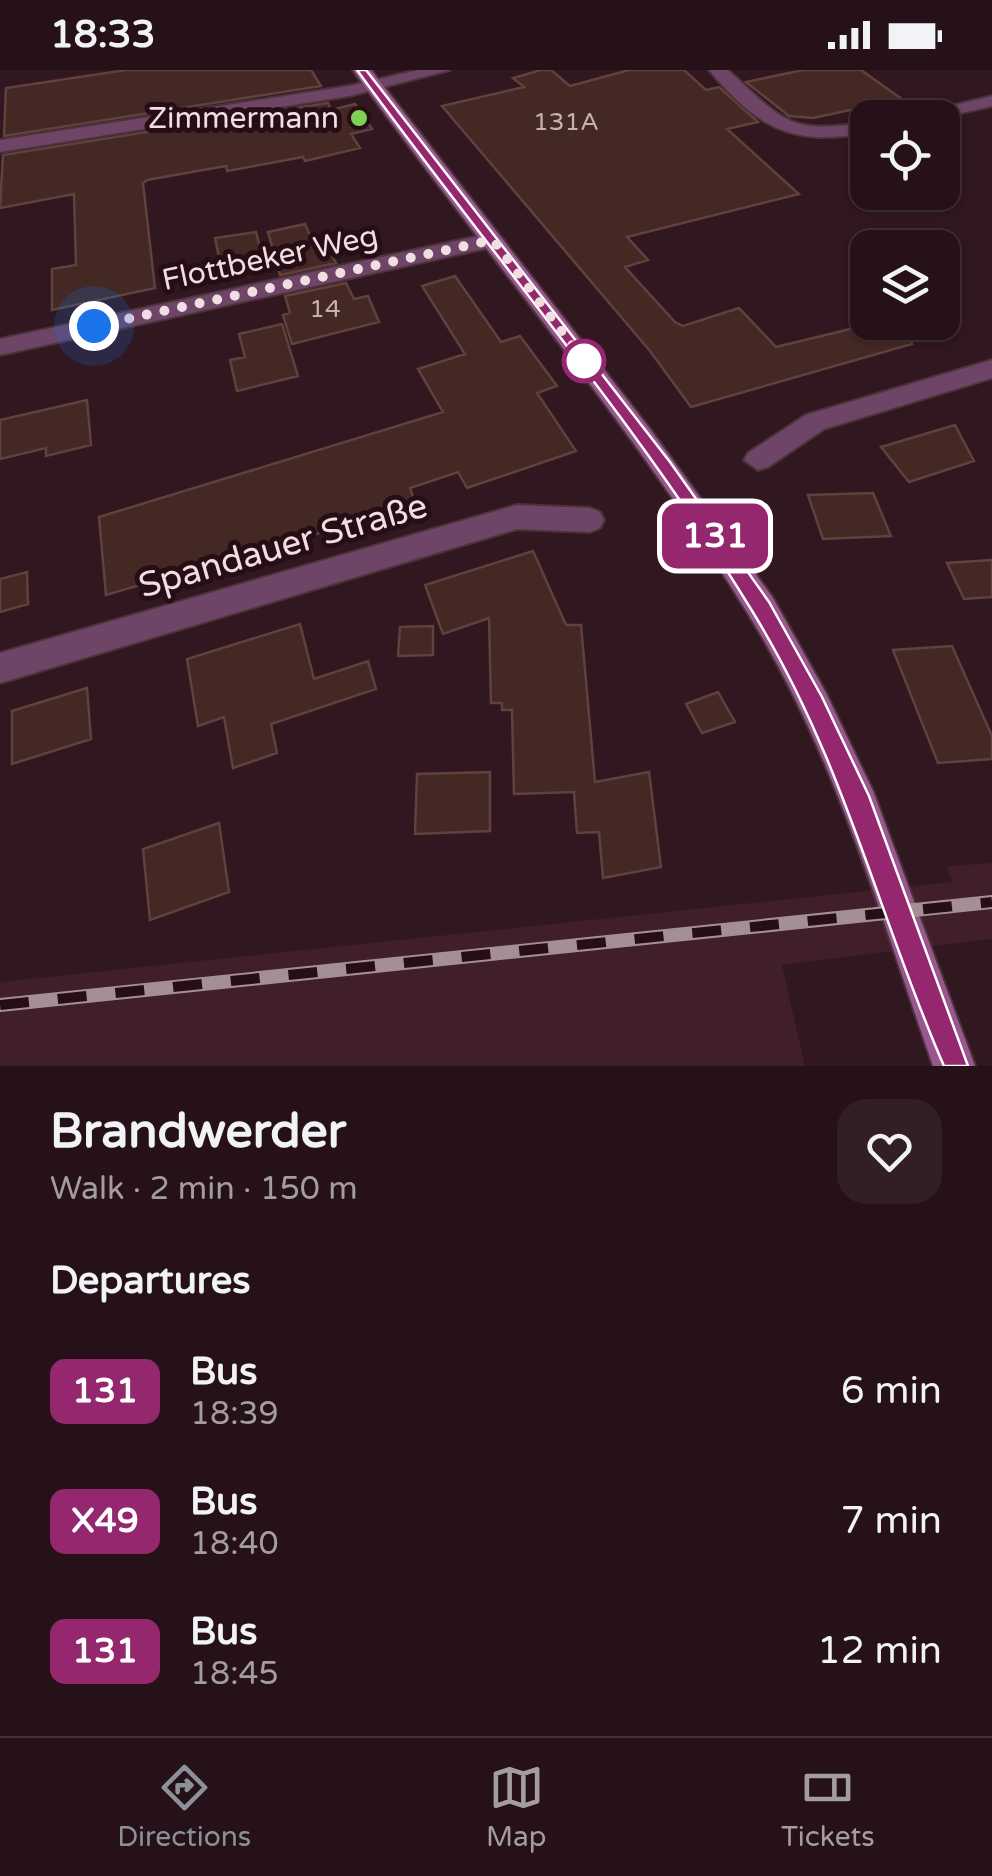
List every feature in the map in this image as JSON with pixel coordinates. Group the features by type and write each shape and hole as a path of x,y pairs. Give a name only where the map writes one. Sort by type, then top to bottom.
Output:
{"street":[{"path":"362,70 709,528 795,666 866,818 954,1066"},
{"path":"0,146 375,86 442,70"},
{"path":"718,70 780,126 796,134 823,136 850,131"},
{"path":"960,108 992,101"},
{"name":"Flottbeker Weg","path":"0,346 493,240"},
{"path":"758,460 814,422 992,369"},
{"name":"Spandauer Straße","path":"0,668 517,517 590,520"}],"shaded area":[{"path":"992,863 992,939 782,965 805,1066 0,1066 0,982 952,882 947,866"}],"building":[{"path":"126,70 311,70 321,86 4,136 6,88"},
{"path":"551,70 570,86 629,70 684,70 706,90 719,87 758,122 727,129 799,194 627,237 648,260 625,267 675,322 683,326 739,308 776,347 850,329 850,340 910,340 912,344 691,407 650,351 442,106 524,87 513,78"},
{"path":"803,70 861,70 902,99 850,100 850,110 813,118 789,116 746,82"},
{"path":"328,103 331,110 355,104 372,129 351,134 360,148 305,161 303,157 227,171 226,166 147,180 143,183 155,288 52,310 52,269 76,265 74,194 0,208 3,155"},
{"path":"305,224 313,242 324,239 336,263 280,275 268,232"},
{"path":"256,232 263,259 221,267 215,238"},
{"path":"455,276 501,342 520,336 557,386 537,393 576,451 467,488 458,472 410,488 416,505 106,595 99,517 443,412 418,369 465,354 422,286"},
{"path":"346,283 354,299 368,296 379,322 292,344 283,315 290,313 285,296"},
{"path":"282,324 298,376 237,391 230,360 245,357 239,334"},
{"path":"87,400 91,445 46,456 46,448 0,459 0,420"},
{"path":"955,425 974,461 909,482 881,447"},
{"path":"873,493 891,536 823,539 808,495"},
{"path":"533,551 566,625 581,625 595,782 649,772 661,867 603,878 599,832 577,833 574,792 514,794 512,710 502,710 502,703 491,703 489,618 443,634 425,585"},
{"path":"992,560 992,597 964,599 947,563"},
{"path":"27,572 28,604 0,612 0,579"},
{"path":"300,624 314,679 368,661 376,689 271,724 277,753 233,768 224,717 198,726 187,659"},
{"path":"433,626 433,655 398,656 400,627"},
{"path":"952,646 992,736 992,759 938,763 893,650"},
{"path":"87,688 91,739 12,764 12,711"},
{"path":"718,692 735,722 702,733 686,704"},
{"path":"490,772 490,831 415,834 417,774"},
{"path":"219,823 229,892 150,920 143,849"}],"railway":[{"path":"0,1005 992,902"}],"bus line":[{"name":"131","path":"362,70 664,467 762,608 834,744 860,804 893,887 954,1066"}],"place":[{"name":"Zimmermann","path":"359,118"}],"route":[{"path":"94,326 493,240 584,361"}]}
